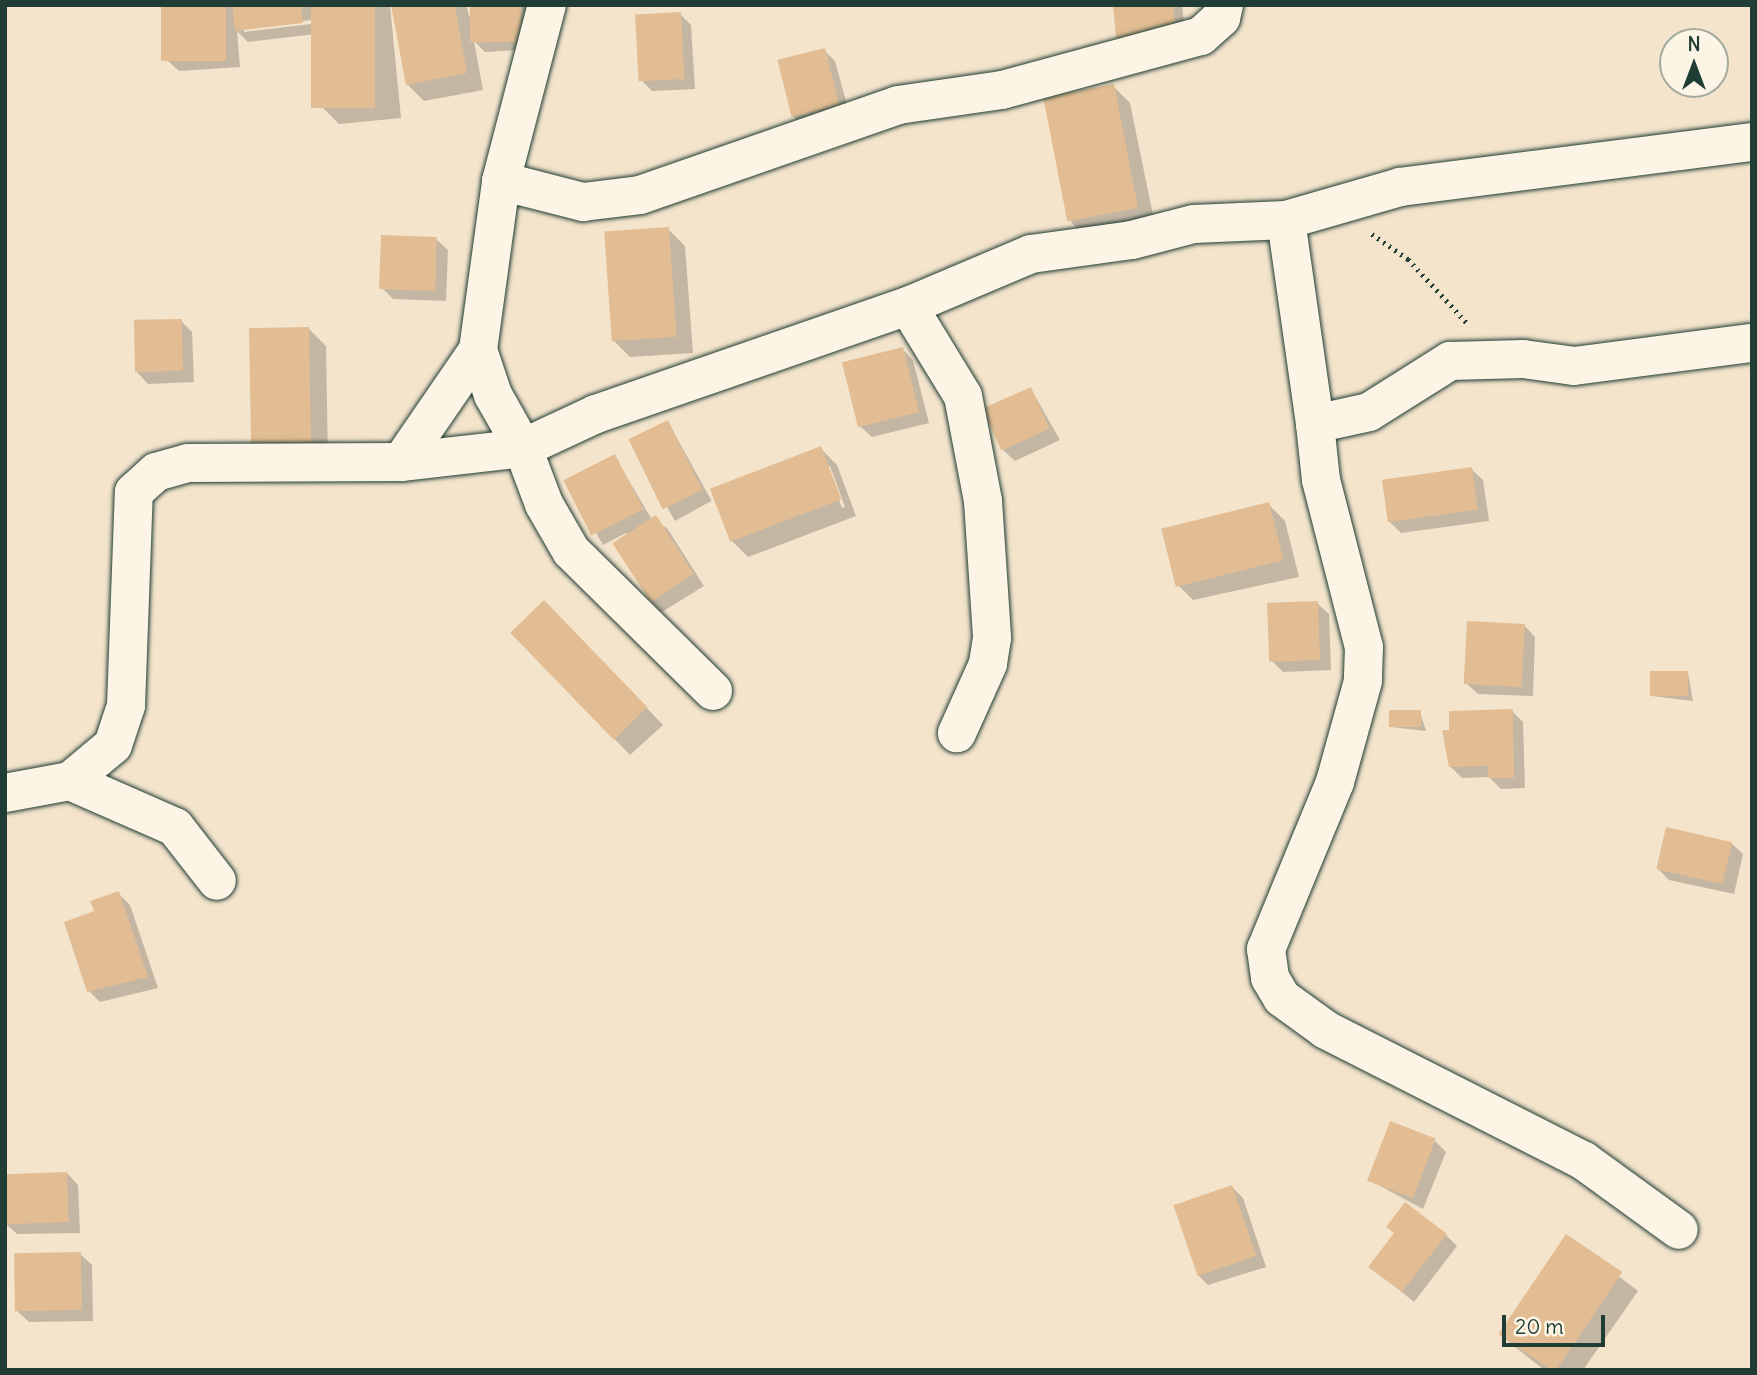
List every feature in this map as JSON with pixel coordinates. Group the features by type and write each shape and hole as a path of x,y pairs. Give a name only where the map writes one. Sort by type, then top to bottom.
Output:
{"street":[{"path":"547,5 500,181 478,350 492,395 523,448 544,504 571,551 713,691"},
{"path":"500,181 583,202 640,195 898,106 1002,90 1200,36 1220,18 1224,5"},
{"path":"5,793 70,781 113,745 126,706 134,492 156,472 188,463 401,462 523,448 656,391 908,306 1031,254 1132,240 1194,224 1286,220 1331,206 1474,176 1752,142"},
{"path":"1286,220 1321,480 1364,647 1363,681 1335,782 1266,949 1270,978 1282,998 1326,1030 1584,1161 1679,1230"},
{"path":"908,306 963,396 983,501 992,638 988,664 957,733"},
{"path":"1315,424 1369,411 1450,361 1490,358 1574,366 1752,343"},
{"path":"401,462 478,350"},
{"path":"70,781 175,827 217,881"}],"path":[{"path":"1331,206 1408,259 1455,304 1490,358"}],"building":[{"path":"161,5 226,5 226,61 161,61"},
{"path":"232,5 301,5 303,23 235,31"},
{"path":"311,5 375,5 375,108 311,108"},
{"path":"391,5 455,5 467,73 406,85"},
{"path":"470,5 521,5 521,42 470,42"},
{"path":"1113,5 1173,5 1176,32 1116,38"},
{"path":"681,12 685,79 639,81 635,14"},
{"path":"825,48 839,105 792,117 777,60"},
{"path":"1114,84 1138,208 1067,221 1043,98"},
{"path":"669,227 677,337 612,341 604,232"},
{"path":"381,235 437,237 435,291 379,289"},
{"path":"182,319 183,371 135,372 134,320"},
{"path":"309,327 311,446 251,447 249,328"},
{"path":"903,347 919,412 858,427 842,362"},
{"path":"1031,387 1050,429 1001,451 983,409"},
{"path":"668,420 702,490 663,509 628,439"},
{"path":"821,446 841,499 730,542 710,489"},
{"path":"615,454 643,509 591,536 563,480"},
{"path":"1472,467 1478,510 1388,522 1382,480"},
{"path":"1269,502 1284,560 1176,587 1161,529"},
{"path":"656,515 694,574 651,602 612,543"},
{"path":"544,600 648,707 614,740 510,633"},
{"path":"1318,601 1320,660 1269,662 1267,603"},
{"path":"1467,621 1525,624 1522,687 1464,684"},
{"path":"1650,671 1688,671 1688,696 1650,696"},
{"path":"1513,709 1514,778 1488,778 1488,766 1449,767 1442,730 1449,730 1449,711"},
{"path":"1389,710 1421,710 1421,727 1389,727"},
{"path":"1666,827 1732,842 1723,884 1656,869"},
{"path":"119,891 148,977 87,992 64,922 94,911 90,901"},
{"path":"1390,1121 1436,1139 1413,1198 1367,1181"},
{"path":"67,1172 69,1222 7,1224 5,1174"},
{"path":"1232,1185 1256,1256 1198,1276 1173,1205"},
{"path":"1405,1202 1447,1234 1402,1292 1368,1267 1394,1233 1386,1227"},
{"path":"1566,1234 1622,1272 1556,1370 1551,1370 1498,1334"},
{"path":"81,1252 82,1310 15,1311 14,1253"}]}
